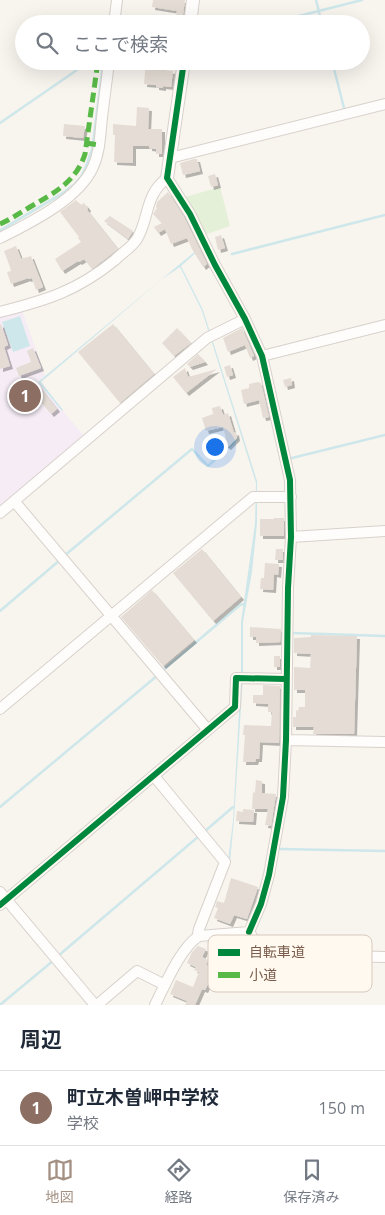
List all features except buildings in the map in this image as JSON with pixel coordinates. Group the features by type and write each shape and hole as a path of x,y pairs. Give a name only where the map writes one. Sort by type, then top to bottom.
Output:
{"street":[{"path":"115,15 117,0"},
{"path":"191,15 193,0"},
{"path":"0,238 65,200 89,175 99,149 109,70"},
{"path":"183,70 167,178 190,214 214,265 245,319 262,356 286,459 291,497 283,797 269,875 261,904 249,932"},
{"path":"170,158 385,104"},
{"path":"0,312 55,296 87,281 99,273 137,240 150,201 161,183 167,178"},
{"path":"0,513 210,336 245,319"},
{"path":"262,356 385,325"},
{"path":"0,709 256,497 291,497"},
{"path":"14,501 208,730"},
{"path":"291,537 385,531"},
{"path":"162,983 138,971 96,1005 2,899 154,776 235,707 236,678 286,679"},
{"path":"286,740 385,742"},
{"path":"154,776 225,862 199,933 188,945 162,983 155,1005"},
{"path":"199,933 249,932"},
{"path":"372,957 385,957"}],"shaded area":[{"path":"22,310 45,376 38,382 85,437 0,509 0,316"}],"green space":[{"path":"220,187 230,226 204,235 185,197"}],"water":[{"path":"101,70 104,70 94,149 88,169 75,186 64,194 0,232 0,229 73,184 80,176 91,149"},
{"path":"198,249 181,266 203,310 257,481 257,523 252,572 243,622 243,675 234,820 230,862 205,930 195,933 186,940 194,932 228,861 233,821 241,675 241,622 255,524 256,483 202,311 180,267 162,279 41,382 62,411 38,382"},
{"path":"20,316 30,346 13,352 2,322"},
{"path":"186,940 150,1005 149,1005 181,945"}],"waterway":[{"path":"316,0 320,15"},
{"path":"303,15 362,0"},
{"path":"0,123 77,70"},
{"path":"334,70 344,108"},
{"path":"232,254 385,215"},
{"path":"292,458 385,435"},
{"path":"64,556 192,449 208,466 238,439"},
{"path":"0,611 60,560"},
{"path":"162,671 240,605 244,604"},
{"path":"292,633 385,636"},
{"path":"0,807 158,675"},
{"path":"204,832 233,807"},
{"path":"58,956 199,836"},
{"path":"280,849 385,851"},
{"path":"0,1005 54,960"}],"marked path":[{"path":"0,224 56,191 76,172 85,154 97,70"},
{"path":"86,143 99,145"}],"cycle path":[{"path":"183,70 167,178 190,214 215,265 245,319 262,356 290,480 291,537 283,797 269,875 261,904 249,932"},
{"path":"0,905 235,707 236,678 286,679"}],"place":[{"name":"町立木曽岬中学校","path":"25,396"}]}
